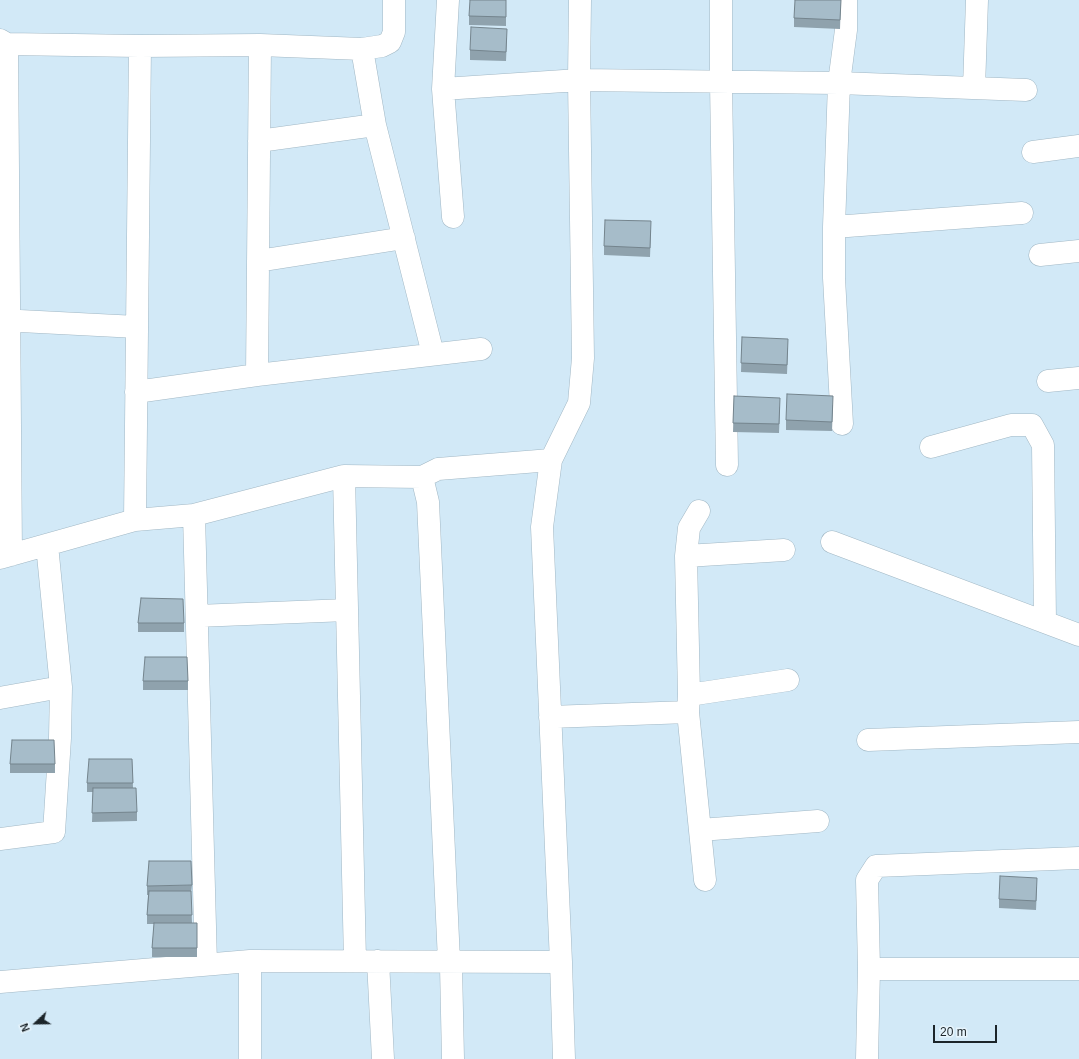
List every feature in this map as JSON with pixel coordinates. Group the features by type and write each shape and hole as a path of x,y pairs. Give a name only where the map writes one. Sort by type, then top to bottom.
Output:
{"street":[{"path":"394,0 394,32 390,42 382,46 362,49 260,45 140,46 4,42 6,557 135,520 194,515 344,476 422,477 438,469 551,460"},
{"path":"448,0 443,89 453,217"},
{"path":"564,1059 542,527 551,460 579,403 583,358 579,80 580,0"},
{"path":"721,0 727,465"},
{"path":"842,424 834,278 834,227 839,83 846,30 846,0"},
{"path":"974,88 977,0"},
{"path":"257,375 260,45"},
{"path":"135,520 140,46"},
{"path":"362,49 375,125 433,354"},
{"path":"443,89 579,80 839,83 1026,90"},
{"path":"260,141 375,125"},
{"path":"1033,152 1079,146"},
{"path":"834,227 1022,213"},
{"path":"258,261 404,238"},
{"path":"1040,255 1079,251"},
{"path":"5,320 137,327"},
{"path":"136,392 257,375 481,349"},
{"path":"1048,381 1079,378"},
{"path":"931,447 1011,425 1032,425 1043,445 1045,622"},
{"path":"344,476 355,961"},
{"path":"422,477 428,502 449,961 451,966 453,1059"},
{"path":"699,511 689,528 686,556 688,704 705,880"},
{"path":"194,515 206,964"},
{"path":"832,542 1079,635"},
{"path":"0,839 54,832 60,738 61,687 47,545"},
{"path":"686,556 784,550"},
{"path":"197,616 347,610"},
{"path":"550,717 688,704 788,680"},
{"path":"0,698 61,687"},
{"path":"868,740 1079,732"},
{"path":"700,830 818,821"},
{"path":"867,1059 869,969 867,880 876,866 1079,858"},
{"path":"0,982 250,961 561,962"},
{"path":"250,961 250,1059"},
{"path":"378,961 383,1059"},
{"path":"869,969 1079,969"}],"building":[{"path":"470,0 506,0 506,17 469,16"},
{"path":"795,0 841,0 840,20 794,18"},
{"path":"471,27 507,29 506,52 470,50"},
{"path":"605,220 651,221 650,248 604,246"},
{"path":"742,337 788,339 787,365 741,363"},
{"path":"787,394 833,396 832,422 786,420"},
{"path":"734,396 780,398 779,424 733,423"},
{"path":"141,598 183,599 184,623 138,623"},
{"path":"145,657 187,657 188,681 143,681"},
{"path":"12,740 54,740 55,764 10,764"},
{"path":"89,759 132,759 133,783 87,783"},
{"path":"93,788 136,788 137,812 92,813"},
{"path":"149,861 191,861 192,885 147,886"},
{"path":"1000,876 1037,878 1036,901 999,899"},
{"path":"149,891 191,891 192,915 147,915"},
{"path":"154,923 197,923 197,948 152,948"}]}
